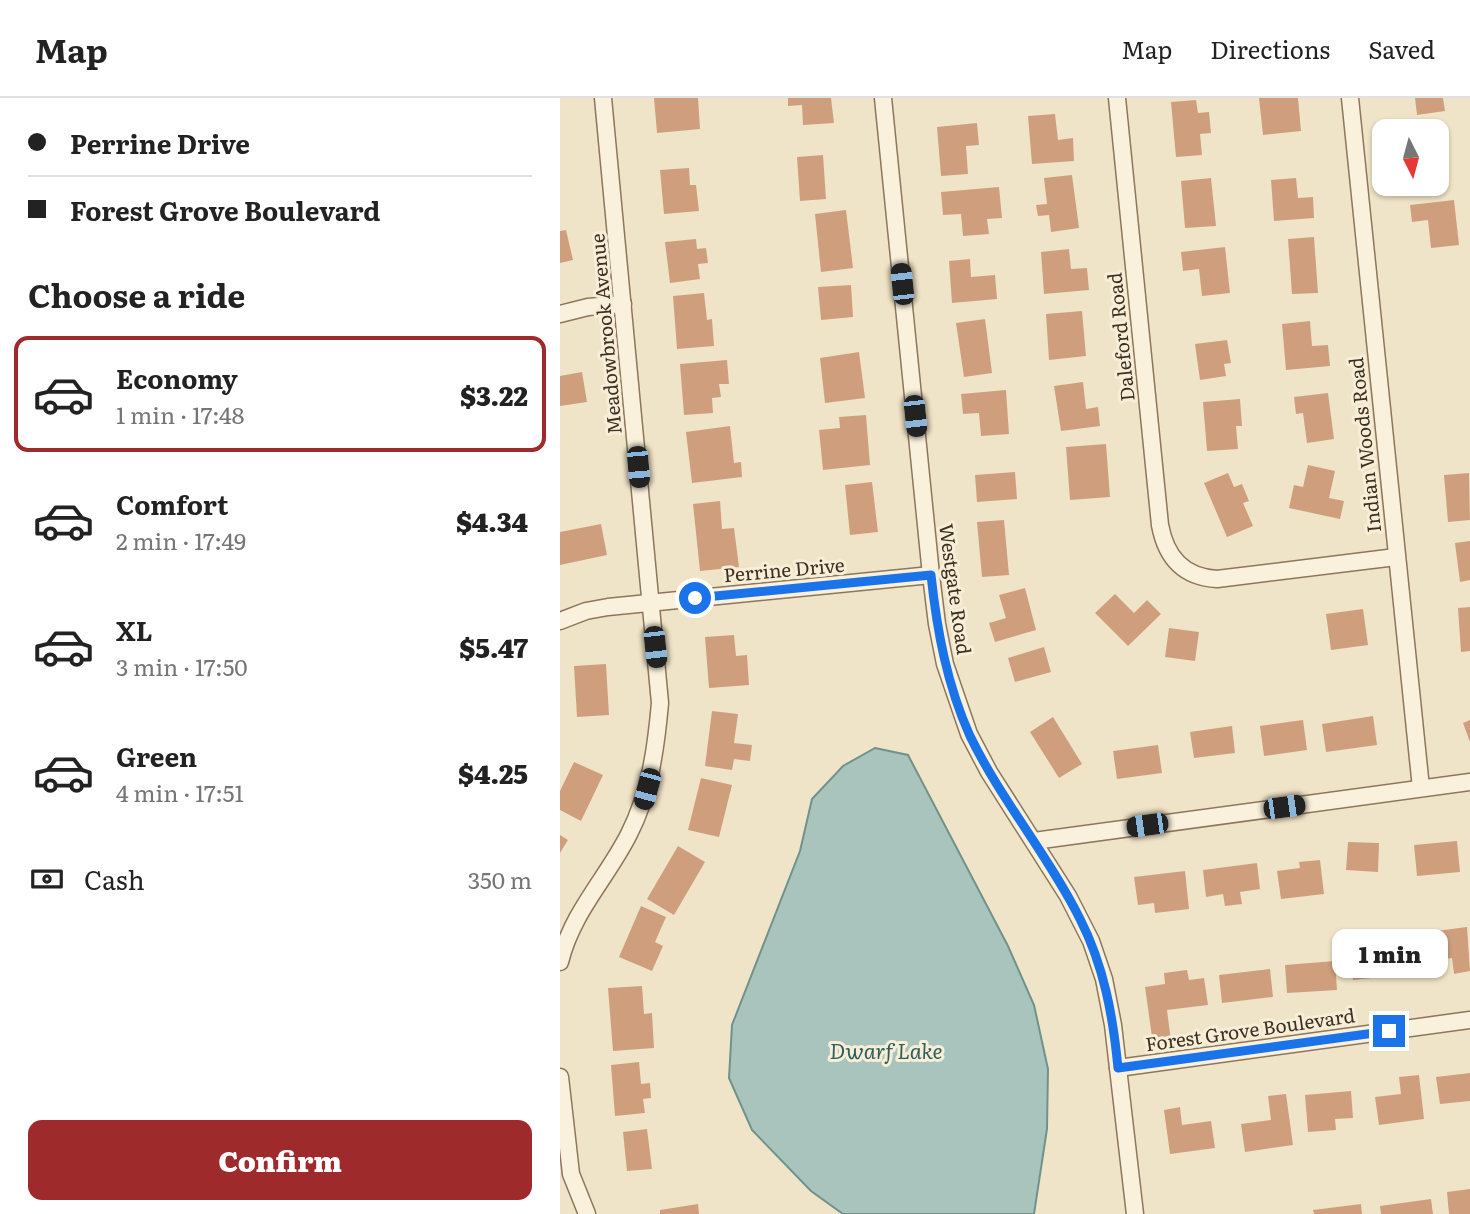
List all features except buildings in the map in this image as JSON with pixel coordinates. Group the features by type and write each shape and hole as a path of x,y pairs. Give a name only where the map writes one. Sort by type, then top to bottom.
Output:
{"street":[{"name":"Meadowbrook Avenue","path":"560,962 581,909 629,834 642,804 651,773 660,702 603,98"},
{"name":"Westgate Road","path":"883,98 940,641 959,709 989,772 1068,896 1091,942 1111,1010 1135,1214"},
{"name":"Daleford Road","path":"1116,98 1160,525 1168,551 1179,566 1197,576 1217,579 1396,557"},
{"name":"Indian Woods Road","path":"1350,98 1422,788"},
{"path":"560,314 588,307 623,304"},
{"name":"Perrine Drive","path":"560,621 586,611 650,602 931,575"},
{"path":"1034,841 1470,782"},
{"name":"Forest Grove Boulevard","path":"1118,1068 1470,1020"},
{"path":"560,1077 571,1174 587,1214"}],"water":[{"name":"Dwarf Lake","path":"875,748 908,755 1008,946 1034,1005 1048,1069 1047,1129 1034,1214 843,1214 811,1191 752,1130 729,1078 732,1025 800,851 812,799 843,766"}],"route":[{"path":"695,598 931,575 940,641 959,709 989,772 1068,896 1091,942 1111,1010 1118,1068 1389,1031"}]}
